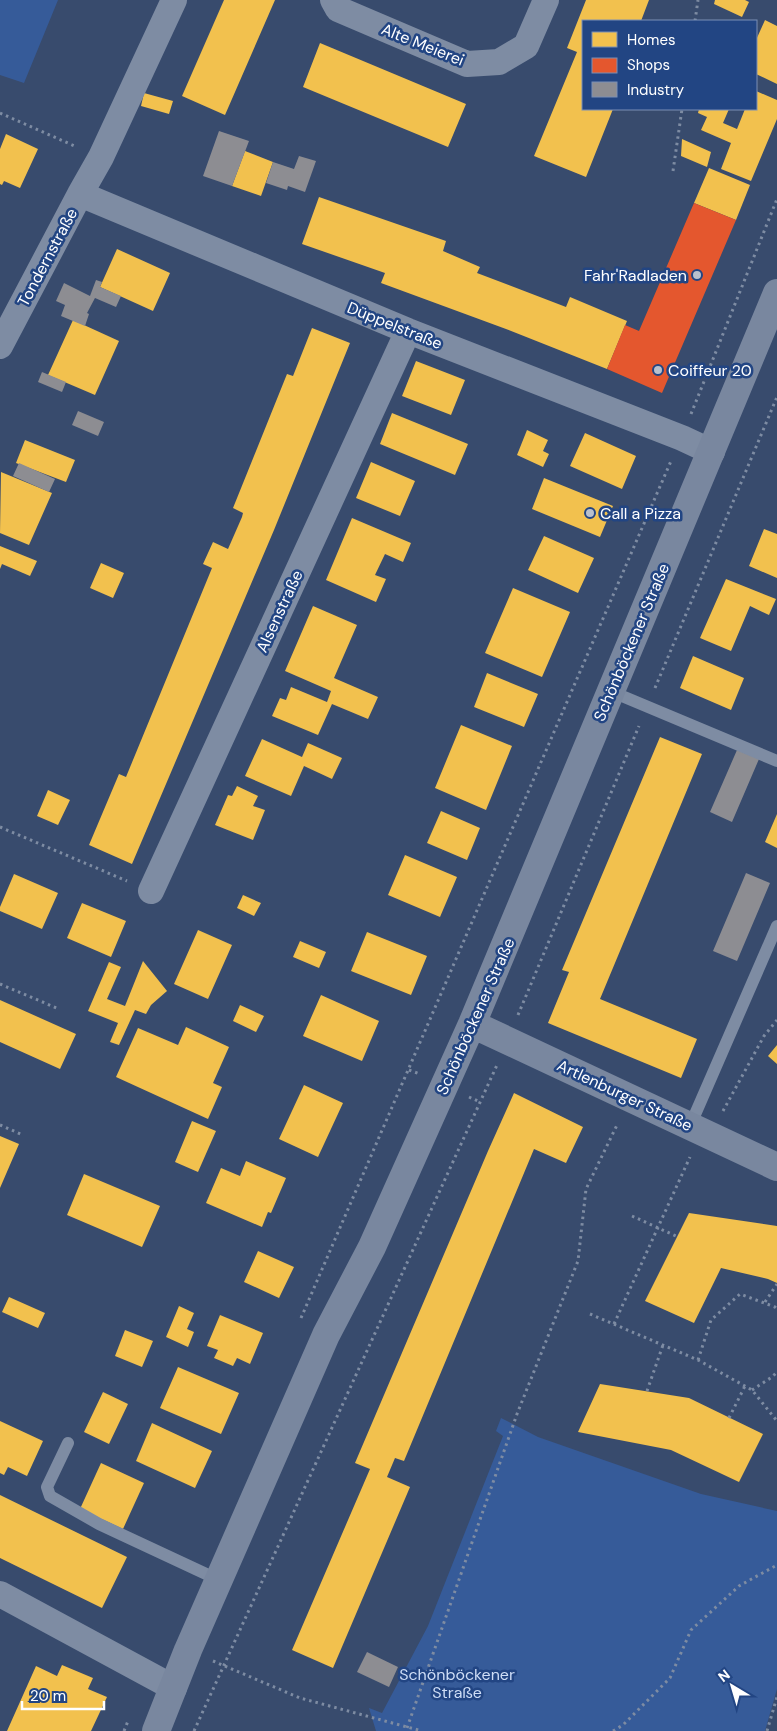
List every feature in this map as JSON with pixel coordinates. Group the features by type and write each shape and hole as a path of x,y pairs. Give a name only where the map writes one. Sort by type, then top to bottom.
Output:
{"main road":[{"name":"Schönböckener Straße","path":"156,1731 188,1650 326,1335 372,1247 472,1024 777,294"},
{"name":"Artlenburger Straße","path":"472,1024 777,1167"}],"street":[{"path":"80,194 101,157 174,0"},
{"name":"Alte Meierei","path":"333,0 338,9 467,64 499,62 526,46 546,0"},
{"name":"Düppelstraße","path":"80,194 408,331 682,438 712,452"},
{"name":"Tondernstraße","path":"0,346 80,194"},
{"name":"Alsenstraße","path":"150,891 408,331"},
{"path":"0,1594 174,1688"}],"lane":[{"path":"610,690 777,761"},
{"path":"701,1131 777,926"},
{"path":"68,1443 47,1487 50,1496 99,1524 219,1580"}],"path":[{"path":"694,20 698,0"},
{"path":"673,171 682,110"},
{"path":"0,113 101,157"},
{"path":"409,1070 682,438 777,198"},
{"path":"0,827 150,891"},
{"path":"0,984 59,1009"},
{"path":"614,1324 701,1131 764,1036 777,1020"},
{"path":"194,1731 508,1040"},
{"path":"407,1728 517,1414 578,1261 586,1189 630,1098"},
{"path":"0,1125 23,1134"},
{"path":"632,1216 678,1237"},
{"path":"765,1302 777,1284"},
{"path":"698,1360 711,1320 740,1294 775,1306 777,1309"},
{"path":"590,1314 698,1360 752,1390 777,1421"},
{"path":"647,1391 663,1345"},
{"path":"752,1390 777,1372"},
{"path":"729,1418 745,1386"},
{"path":"613,1731 623,1725 670,1678 691,1630 739,1586 777,1565"},
{"path":"188,1650 300,1698 422,1731"},
{"path":"768,1731 777,1698"}],"green space":[{"path":"0,0 58,0 24,83 0,75"},
{"path":"501,1418 538,1437 701,1494 777,1511 777,1689 765,1731 376,1731 369,1708 382,1713 428,1626 503,1436 496,1431"}],"building: Homes":[{"path":"224,0 275,0 225,115 182,96"},
{"path":"586,0 649,0 641,20 582,20 582,110 613,110 586,177 534,156 577,52 567,48"},
{"path":"715,0 745,0 749,2 742,17 714,4"},
{"path":"765,20 777,26 777,84 757,74 757,38"},
{"path":"320,43 466,104 448,147 303,87"},
{"path":"757,91 777,100 777,119 751,181 721,169 731,143 701,130 707,117 698,113 699,110 729,110 723,123 737,129 745,110 757,110"},
{"path":"144,93 173,101 169,114 141,106"},
{"path":"6,134 38,149 20,188 4,181 2,185 0,184 0,149"},
{"path":"682,139 711,152 707,167 681,156"},
{"path":"245,151 273,162 261,196 232,186"},
{"path":"709,168 750,185 736,220 694,203"},
{"path":"319,197 446,241 443,251 480,267 477,273 566,307 570,297 627,321 607,369 381,283 385,273 302,244"},
{"path":"117,249 170,273 153,311 100,287"},
{"path":"73,320 119,341 95,395 48,375"},
{"path":"312,328 350,343 274,530 132,864 89,845 119,774 126,777 212,568 203,564 213,542 228,549 242,517 243,513 233,508 287,374 293,376"},
{"path":"416,361 465,380 451,415 402,396"},
{"path":"392,413 468,444 455,475 380,444"},
{"path":"527,430 548,440 543,451 549,454 543,467 517,455"},
{"path":"585,433 636,456 622,489 570,466"},
{"path":"25,440 75,460 66,482 16,463"},
{"path":"371,462 415,481 400,516 356,498"},
{"path":"1,472 52,493 29,545 0,533"},
{"path":"544,478 613,506 600,537 532,509"},
{"path":"352,518 411,543 403,562 385,554 375,575 386,579 376,602 326,580"},
{"path":"764,529 777,534 777,578 749,566"},
{"path":"544,536 594,558 578,593 528,570"},
{"path":"0,546 37,561 30,576 2,564 0,569"},
{"path":"101,563 124,573 113,598 90,588"},
{"path":"726,579 776,599 769,615 750,606 731,651 700,638"},
{"path":"513,588 570,612 542,677 485,653"},
{"path":"313,606 357,625 334,678 378,697 368,719 332,704 318,735 272,716 280,698 286,700 291,687 327,702 331,691 285,671"},
{"path":"693,656 744,678 731,710 680,688"},
{"path":"487,673 538,694 524,727 474,707"},
{"path":"461,725 512,746 486,810 435,788"},
{"path":"660,737 702,754 600,999 697,1039 681,1078 548,1023 569,972 562,970"},
{"path":"262,739 302,757 308,743 342,758 332,779 304,766 291,796 245,776"},
{"path":"237,786 258,796 253,806 265,810 253,840 215,825 228,795 232,796"},
{"path":"48,790 70,800 58,825 37,816"},
{"path":"441,811 480,828 467,860 427,843"},
{"path":"777,814 777,848 765,842"},
{"path":"405,855 457,877 440,917 388,895"},
{"path":"14,874 58,893 42,929 0,911"},
{"path":"243,895 261,903 254,916 237,908"},
{"path":"82,903 126,921 111,957 67,938"},
{"path":"198,930 232,945 208,999 174,984"},
{"path":"367,932 427,956 411,995 351,971"},
{"path":"300,941 326,952 319,968 293,957"},
{"path":"143,961 167,991 151,1005 146,1014 135,1010 119,1045 110,1042 118,1023 88,1011 109,962 121,967 107,999 125,1006"},
{"path":"321,995 379,1021 362,1061 303,1036"},
{"path":"0,1000 76,1034 60,1069 0,1042"},
{"path":"240,1005 264,1016 256,1032 233,1021"},
{"path":"186,1027 229,1047 213,1083 222,1087 208,1119 116,1077 138,1028 178,1045"},
{"path":"777,1045 777,1064 768,1056"},
{"path":"304,1085 343,1103 318,1157 279,1139"},
{"path":"514,1093 583,1127 566,1163 534,1149 404,1461 395,1458 387,1477 410,1487 333,1668 292,1650 370,1469 355,1463"},
{"path":"192,1121 216,1131 198,1172 175,1162"},
{"path":"0,1136 19,1144 0,1188"},
{"path":"246,1161 286,1178 271,1213 268,1212 262,1227 206,1203 221,1168 240,1176"},
{"path":"84,1174 160,1206 142,1247 67,1215"},
{"path":"689,1213 777,1226 777,1283 768,1279 721,1268 694,1323 645,1301"},
{"path":"258,1251 294,1267 279,1298 244,1282"},
{"path":"9,1297 45,1313 38,1328 2,1312"},
{"path":"179,1306 194,1313 187,1329 194,1332 188,1347 166,1337"},
{"path":"220,1315 263,1333 250,1364 237,1358 233,1366 214,1358 218,1350 207,1346"},
{"path":"125,1330 153,1341 142,1367 115,1356"},
{"path":"178,1367 239,1393 221,1434 160,1408"},
{"path":"600,1384 689,1398 763,1434 739,1482 671,1450 578,1432"},
{"path":"103,1392 128,1404 109,1444 84,1432"},
{"path":"0,1421 43,1441 27,1476 8,1467 4,1475 0,1473"},
{"path":"152,1423 212,1451 195,1488 136,1461"},
{"path":"101,1463 144,1483 123,1529 80,1509"},
{"path":"0,1495 127,1557 102,1608 0,1558"},
{"path":"62,1665 93,1678 88,1689 107,1697 91,1731 7,1731 36,1666 57,1676"}],"building: Shops":[{"path":"694,203 736,220 662,393 607,369 625,325 639,331"}],"building: Industry":[{"path":"219,131 249,141 232,186 203,176"},
{"path":"299,156 316,161 305,192 288,186 287,190 266,183 273,162 294,169"},
{"path":"96,280 102,282 100,287 121,296 116,307 95,298 87,313 89,314 85,326 61,316 65,305 56,301 64,283 90,296"},
{"path":"42,372 66,382 62,392 38,382"},
{"path":"78,411 104,422 98,436 72,425"},
{"path":"19,463 55,479 49,492 13,476"},
{"path":"737,750 759,759 732,822 710,812"},
{"path":"746,873 770,883 737,961 713,951"},
{"path":"367,1652 398,1667 389,1687 357,1672"}],"place":[{"name":"Fahr'Radladen","path":"697,275"},
{"name":"Coiffeur 20","path":"658,370"},
{"name":"Call a Pizza","path":"590,513"}]}
